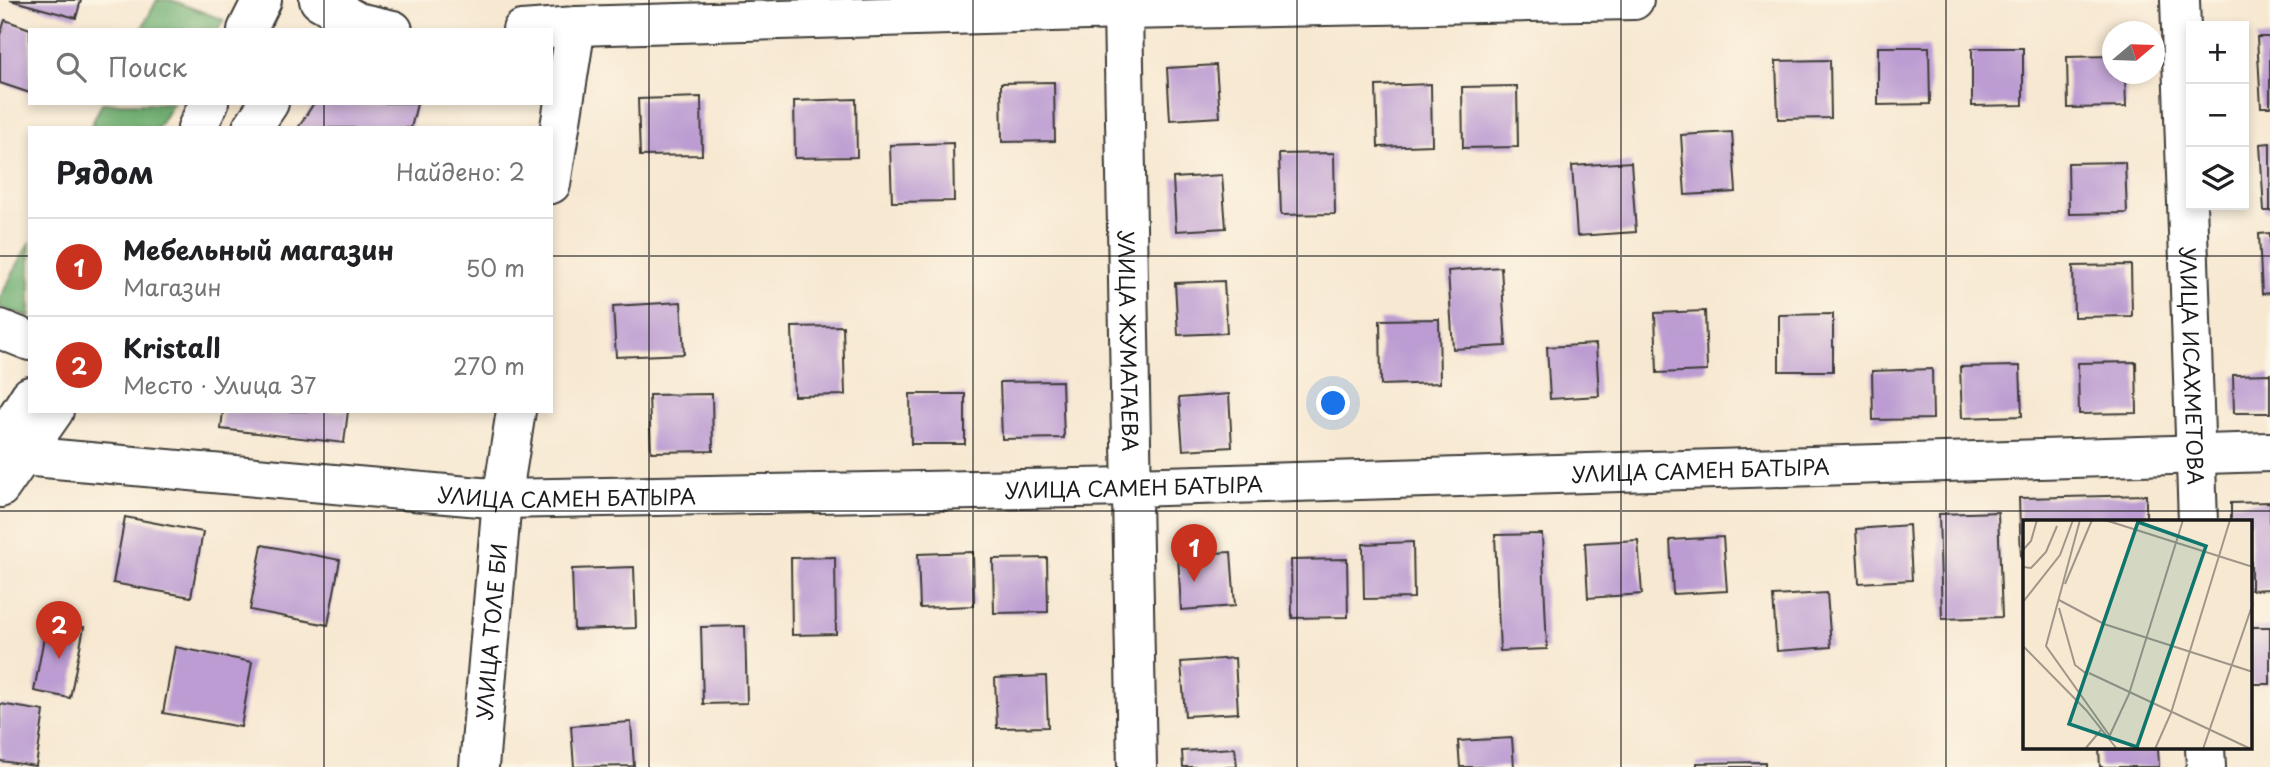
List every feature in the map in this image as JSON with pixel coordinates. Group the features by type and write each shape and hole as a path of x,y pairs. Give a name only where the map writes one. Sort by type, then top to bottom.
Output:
{"street":[{"path":"319,0 357,22 384,28"},
{"path":"322,28 342,0"},
{"path":"553,21 1124,5 1634,0"},
{"name":"УЛИЦА ИСАХМЕТОВА","path":"2180,0 2198,520"},
{"name":"УЛИЦА ЖУМАТАЕВА","path":"1124,5 1137,767"},
{"path":"198,126 208,105"},
{"path":"253,126 268,105"},
{"path":"269,126 281,105"},
{"path":"552,105 552,126"},
{"path":"0,328 28,340"},
{"path":"0,444 28,399"},
{"path":"0,488 53,413"},
{"name":"УЛИЦА ТОЛЕ БИ","path":"479,767 502,499 516,413"},
{"name":"УЛИЦА САМЕН БАТЫРА","path":"0,454 502,499 1132,487 2270,452"}],"green space":[{"path":"157,0 171,0 224,20 219,28 142,28"},
{"path":"101,105 172,105 159,126 91,126"},
{"path":"28,245 28,316 0,308 0,298"}],"building":[{"path":"10,0 81,0 76,18"},
{"path":"5,20 28,28 28,92 0,83 0,35"},
{"path":"2257,37 2270,37 2270,107 2261,107"},
{"path":"1878,47 1929,47 1930,104 1878,105"},
{"path":"1972,48 2023,48 2023,105 1972,106"},
{"path":"2102,56 2102,84 2125,84 2126,107 2068,108 2067,57"},
{"path":"1830,60 1831,118 1778,119 1776,61"},
{"path":"1216,65 1220,117 1170,120 1167,68"},
{"path":"1054,82 1055,141 1002,142 1001,83"},
{"path":"1431,84 1432,145 1378,147 1376,86"},
{"path":"1517,86 1518,147 1463,148 1462,87"},
{"path":"701,97 702,155 640,156 638,99"},
{"path":"856,99 857,157 795,158 794,101"},
{"path":"313,105 417,105 412,126 299,126"},
{"path":"1732,132 1736,192 1685,195 1681,135"},
{"path":"953,143 954,201 892,202 890,145"},
{"path":"2270,143 2270,211 2264,211 2260,144"},
{"path":"1334,153 1335,214 1281,215 1279,154"},
{"path":"1631,162 1636,232 1577,236 1572,166"},
{"path":"2125,162 2127,213 2069,214 2068,163"},
{"path":"1222,175 1226,228 1176,231 1173,178"},
{"path":"2270,233 2270,293 2262,294 2259,234"},
{"path":"2131,265 2132,316 2074,317 2073,266"},
{"path":"1501,267 1506,346 1453,349 1448,271"},
{"path":"1224,281 1227,333 1178,335 1175,283"},
{"path":"681,302 684,354 616,357 613,306"},
{"path":"1705,311 1707,371 1657,373 1655,313"},
{"path":"1833,314 1833,371 1779,371 1779,315"},
{"path":"1439,319 1440,383 1381,385 1380,320"},
{"path":"843,326 845,395 794,396 792,327"},
{"path":"1596,344 1599,396 1550,399 1547,347"},
{"path":"2136,362 2137,413 2079,414 2078,363"},
{"path":"2020,366 2022,416 1962,418 1960,367"},
{"path":"1932,369 1933,419 1873,420 1872,371"},
{"path":"2270,374 2270,413 2234,413 2233,375"},
{"path":"1062,381 1064,438 1002,439 1000,382"},
{"path":"712,394 713,451 651,452 649,395"},
{"path":"910,394 965,394 965,444 911,444"},
{"path":"1229,394 1232,447 1183,450 1179,398"},
{"path":"223,413 348,413 344,443 221,429"},
{"path":"2146,495 2146,520 2023,520 2021,557 2019,498"},
{"path":"2270,502 2270,589 2252,590 2252,520 2231,520 2231,503"},
{"path":"1998,512 2002,617 1942,619 1939,514"},
{"path":"125,517 203,532 191,597 113,583"},
{"path":"1909,525 1912,580 1859,583 1856,529"},
{"path":"1542,534 1547,649 1500,651 1495,535"},
{"path":"1723,537 1727,591 1673,594 1670,540"},
{"path":"1638,540 1642,594 1588,598 1585,543"},
{"path":"1413,542 1414,598 1364,599 1363,544"},
{"path":"262,545 340,560 328,625 250,610"},
{"path":"973,552 974,606 920,608 918,554"},
{"path":"1231,552 1235,606 1181,610 1178,555"},
{"path":"835,557 836,634 792,635 791,558"},
{"path":"1047,558 1048,612 994,613 993,559"},
{"path":"1347,559 1348,617 1292,618 1291,560"},
{"path":"634,567 636,628 574,630 572,569"},
{"path":"1827,593 1831,647 1777,651 1773,596"},
{"path":"47,621 84,627 70,698 34,691"},
{"path":"745,626 747,703 703,704 701,627"},
{"path":"2252,627 2270,627 2270,684 2252,684"},
{"path":"175,647 252,662 241,727 163,713"},
{"path":"1235,658 1238,713 1185,716 1181,662"},
{"path":"1046,676 1048,727 997,728 995,678"},
{"path":"0,704 44,711 36,766 0,761"},
{"path":"631,722 634,766 574,767 571,726"},
{"path":"1512,738 1514,767 1460,767 1458,741"},
{"path":"1235,748 1237,767 1183,767 1182,751"},
{"path":"2099,750 2158,750 2159,767 2100,767"},
{"path":"1765,762 1765,767 1697,767 1697,763"}],"place":[{"name":"Мебельный магазин","path":"1194,582"},
{"name":"Kristall","path":"59,659"}]}
